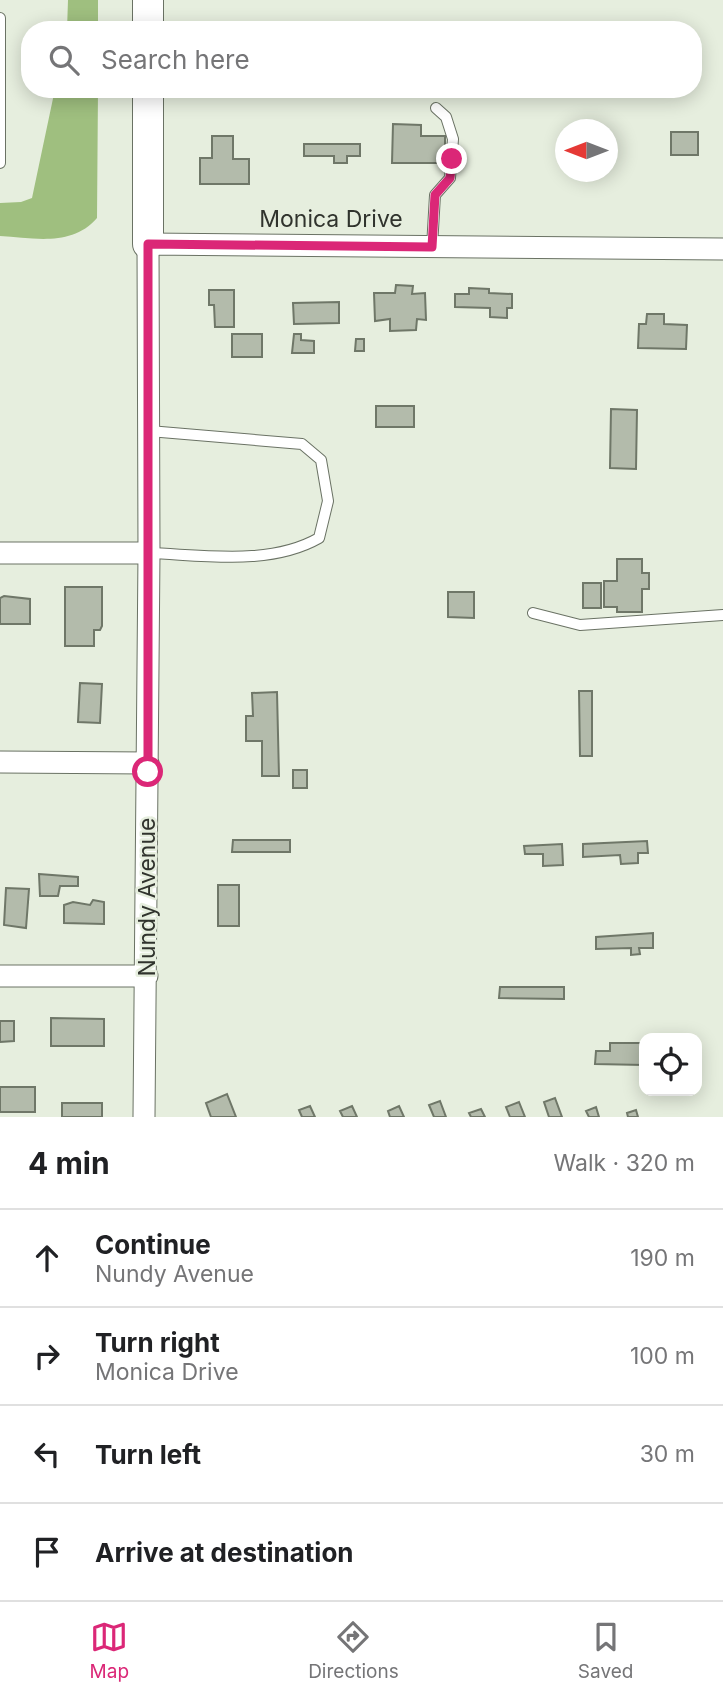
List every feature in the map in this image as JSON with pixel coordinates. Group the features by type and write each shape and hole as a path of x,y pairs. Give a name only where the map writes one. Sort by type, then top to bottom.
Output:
{"street":[{"path":"148,0 148,21"},
{"name":"Nundy Avenue","path":"144,1117 149,553 148,98"},
{"name":"Monica Drive","path":"148,244 723,249"},
{"path":"0,553 149,553"},
{"path":"0,762 148,763"},
{"path":"0,976 147,976"}],"lane":[{"path":"0,18 0,163"},
{"path":"432,247 435,195 450,178 453,139 446,117 436,108"},
{"path":"149,431 302,444 321,460 328,501 319,538 297,550 235,556 149,553"},
{"path":"533,613 580,625 723,615"}],"shaded area":[{"path":"68,0 98,0 98,21 67,21"},
{"path":"53,98 98,98 97,218 87,227 64,237 39,239 0,236 0,203 21,202 32,198"}],"building":[{"path":"393,124 421,125 421,136 445,136 445,163 392,163"},
{"path":"671,132 698,132 698,155 671,155"},
{"path":"212,136 233,136 233,159 249,159 249,184 200,184 200,158 212,158"},
{"path":"304,144 360,144 360,156 347,156 347,163 334,163 334,156 304,156"},
{"path":"396,285 413,286 412,294 425,293 426,320 417,319 416,330 390,331 390,319 375,321 374,293 395,293"},
{"path":"469,288 489,289 489,293 512,294 512,308 507,308 507,318 490,317 490,308 455,307 455,294 469,294"},
{"path":"209,290 234,290 234,327 215,327 214,305 209,305"},
{"path":"339,302 339,323 294,324 293,303"},
{"path":"647,314 664,314 664,324 687,325 686,349 638,348 639,324 646,324"},
{"path":"232,334 262,334 262,357 232,357"},
{"path":"294,334 301,334 301,340 314,341 314,353 292,353"},
{"path":"356,339 364,339 364,351 355,351"},
{"path":"376,406 414,406 414,427 376,427"},
{"path":"611,409 637,410 636,469 610,468"},
{"path":"617,559 642,559 642,573 649,573 649,589 642,589 642,612 617,612 617,607 604,607 604,581 617,581"},
{"path":"583,583 601,583 601,608 583,608"},
{"path":"65,587 102,587 102,626 100,630 94,630 94,646 65,646"},
{"path":"448,592 474,592 474,618 448,617"},
{"path":"4,596 30,599 30,624 0,624 0,598"},
{"path":"80,683 102,684 100,723 78,722"},
{"path":"579,691 592,691 592,756 580,756"},
{"path":"277,692 279,776 262,776 262,741 246,741 246,716 253,716 252,693"},
{"path":"293,770 307,770 307,788 293,788"},
{"path":"233,840 290,840 290,852 232,852"},
{"path":"647,841 648,853 638,853 638,863 621,864 620,855 583,857 583,844"},
{"path":"562,844 563,865 543,866 543,854 525,854 524,846"},
{"path":"39,874 78,877 78,886 60,886 58,896 40,896"},
{"path":"218,885 239,885 239,926 218,926"},
{"path":"6,888 29,889 26,928 4,925"},
{"path":"93,900 104,902 104,924 64,923 64,905 73,902 90,905"},
{"path":"653,933 653,948 639,948 640,954 631,955 631,948 596,949 596,937"},
{"path":"500,987 564,987 564,999 499,998"},
{"path":"51,1018 104,1019 104,1046 51,1046"},
{"path":"0,1021 14,1021 14,1041 0,1042"},
{"path":"610,1043 639,1043 639,1065 595,1064 596,1051 610,1051"},
{"path":"0,1087 35,1087 35,1112 0,1112"},
{"path":"227,1094 236,1117 211,1117 206,1103"},
{"path":"555,1098 562,1117 549,1117 544,1102"},
{"path":"440,1101 446,1117 434,1117 429,1105"},
{"path":"519,1102 525,1117 510,1117 506,1107"},
{"path":"62,1103 102,1103 102,1117 62,1117"},
{"path":"310,1106 315,1117 302,1117 299,1110"},
{"path":"352,1106 357,1117 343,1117 340,1111"},
{"path":"399,1106 404,1117 390,1117 388,1111"},
{"path":"596,1107 599,1117 589,1117 586,1111"},
{"path":"481,1109 485,1117 471,1117 469,1113"},
{"path":"636,1110 638,1117 628,1117 627,1113"}],"route":[{"path":"148,772 148,244 432,247 435,195 450,178 452,159"}]}
